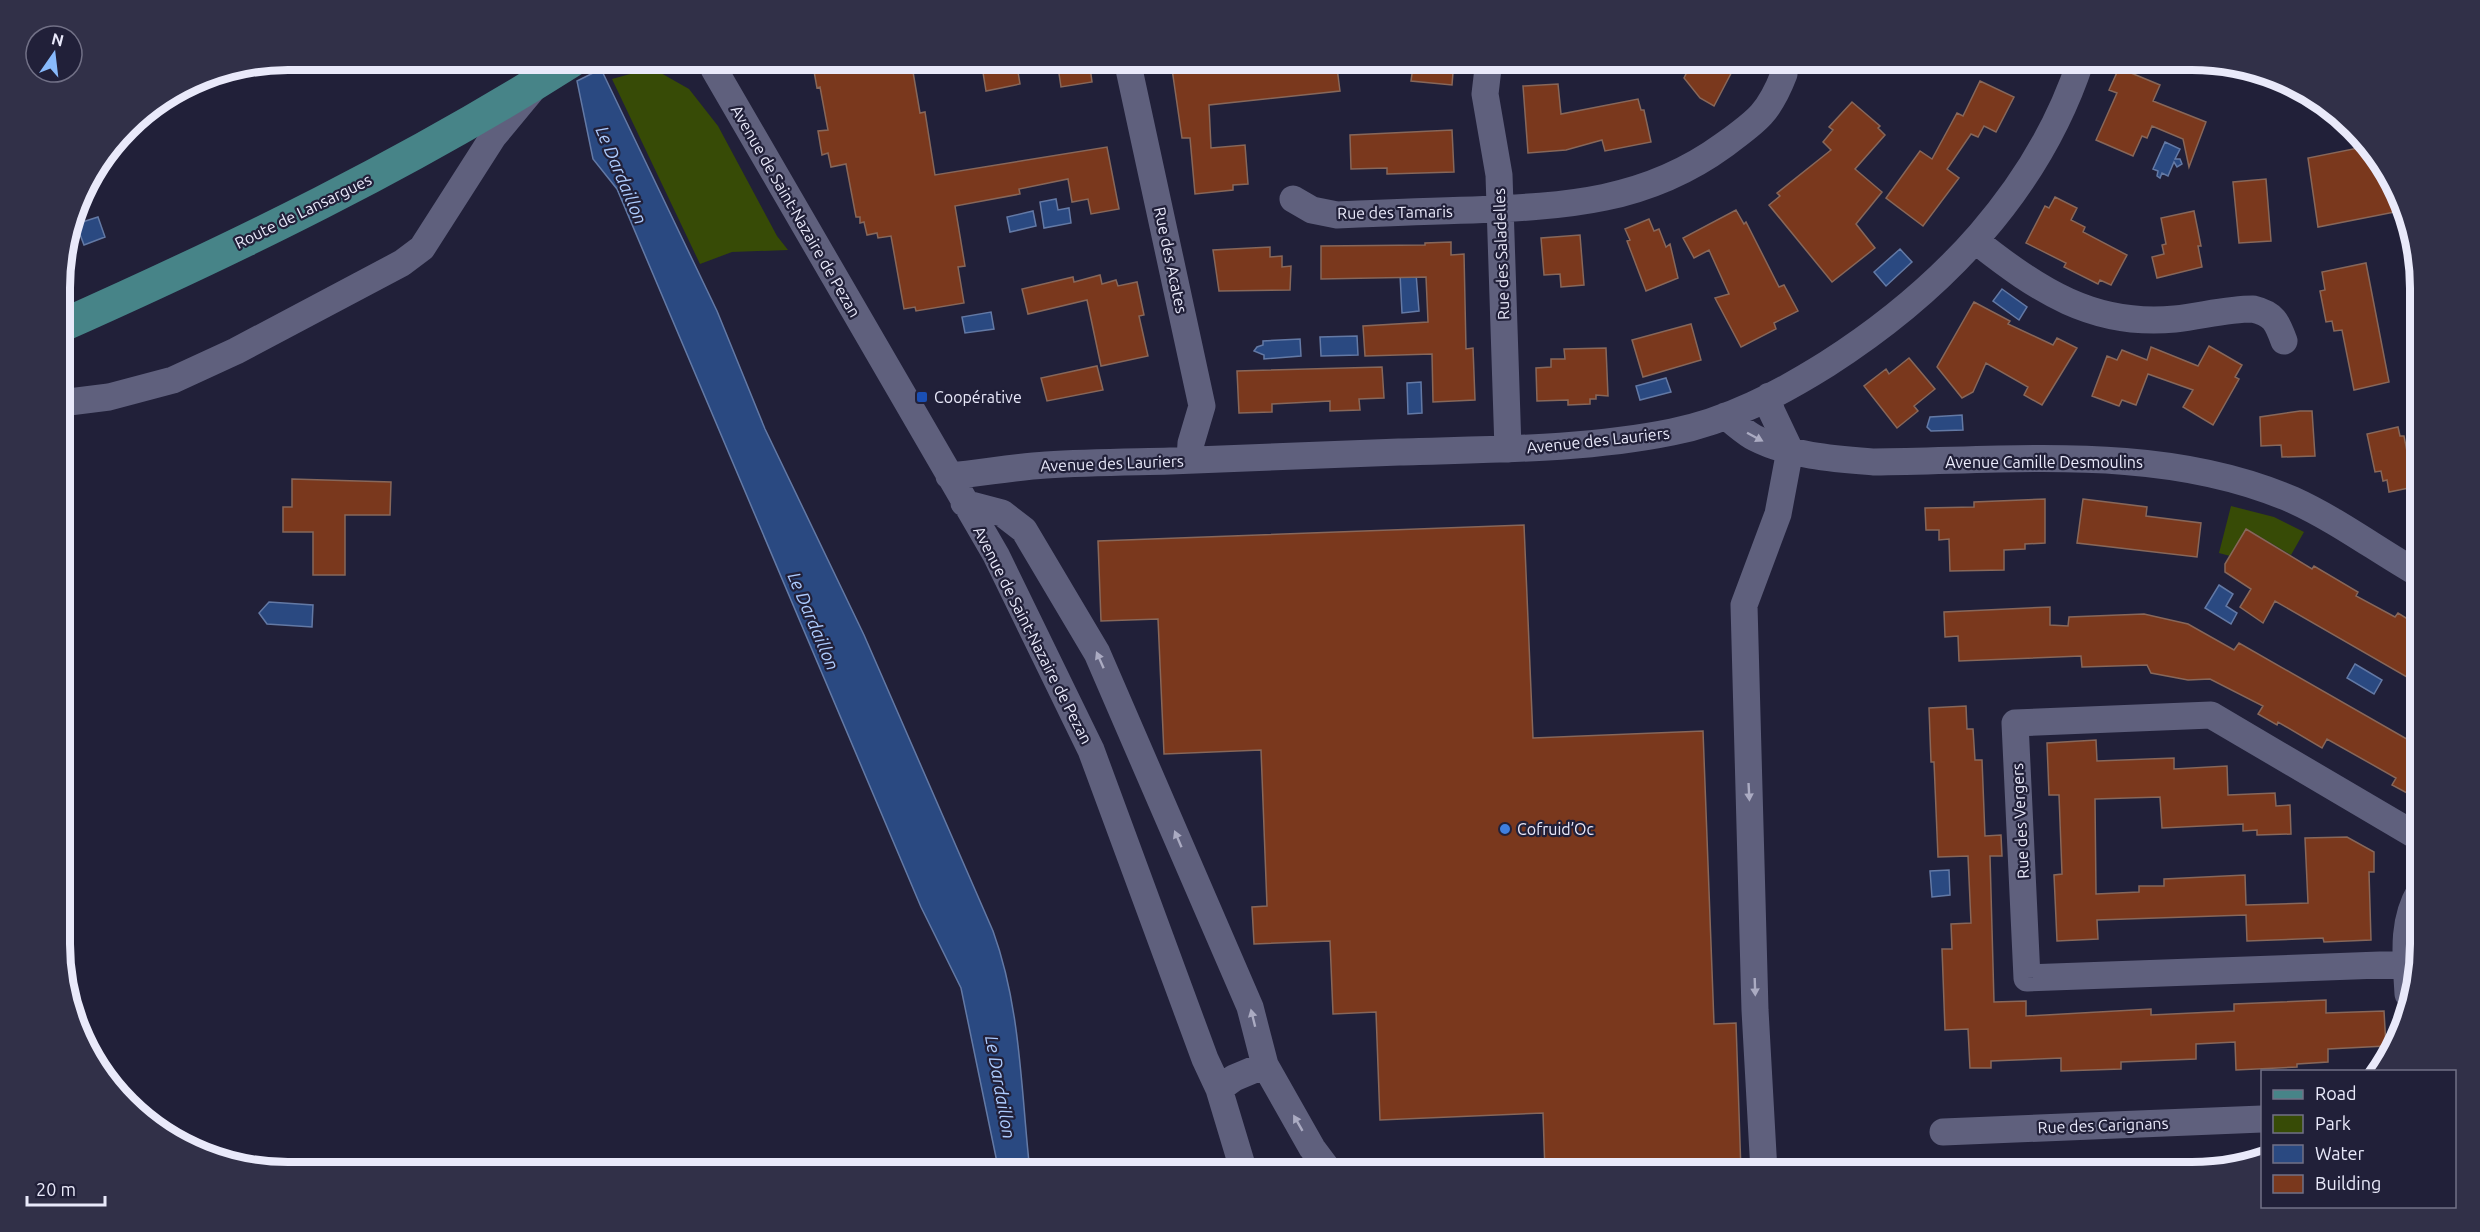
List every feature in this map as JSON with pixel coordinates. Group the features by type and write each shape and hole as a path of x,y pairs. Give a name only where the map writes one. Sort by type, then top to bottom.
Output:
{"main road":[{"name":"Route de Lansargues","path":"70,322 144,289 365,181 558,70"}],"street":[{"name":"Avenue de Saint-Nazaire de Pezan","path":"713,70 996,555 1091,750 1205,1059 1219,1089 1241,1162"},
{"name":"Rue des Acates","path":"1128,70 1202,406 1191,443 1190,460"},
{"name":"Rue des Saladelles","path":"1488,70 1485,94 1499,175 1501,209 1508,449"},
{"name":"Avenue des Lauriers","path":"949,476 1046,465 1508,449 1595,443 1674,432 1740,412 1862,341 1915,301 1976,241 2034,164 2068,99 2078,70"},
{"name":"Rue des Tamaris","path":"1293,199 1312,210 1337,215 1572,205 1614,196 1658,183 1700,162 1761,118 1776,96 1784,74"},
{"path":"70,402 109,397 173,380 236,351 402,263 422,248 493,137 538,83"},
{"path":"1976,241 2043,291 2095,312 2122,318 2149,320 2253,309 2268,313 2277,320 2284,341"},
{"path":"1764,1162 1746,734 1744,605 1778,514 1790,450 1771,410 1769,396"},
{"name":"Avenue Camille Desmoulins","path":"1725,416 1755,438 1790,450 1874,462 2103,460 2183,468 2293,500 2410,569"},
{"path":"964,503 1002,513 1024,530 1097,653 1250,1007 1265,1065 1312,1148 1322,1162"},
{"name":"Rue des Vergers","path":"2407,964 2027,978 2015,723 2211,715 2410,832"},
{"path":"2407,975 2406,923 2410,909"},
{"path":"1219,1089 1234,1078 1265,1065"},
{"name":"Rue des Carignans","path":"1943,1132 2261,1119"}],"green space":[{"path":"645,70 656,70 689,89 718,126 777,236 788,250 732,252 700,264 612,79"},
{"path":"2231,506 2274,517 2304,532 2291,555 2247,529 2230,556 2219,553"}],"water":[{"name":"Le Dardaillon","path":"601,70 717,311 765,429 864,635 993,931 1015,1020 1029,1162 997,1162 961,988 921,907 617,189 593,159 577,81"},
{"path":"2165,142 2180,149 2175,159 2180,159 2182,164 2177,167 2174,162 2168,176 2162,173 2160,178 2157,176 2158,171 2153,169"},
{"path":"1056,199 1058,210 1069,208 1071,223 1044,228 1040,202"},
{"path":"1033,211 1036,226 1010,232 1007,217"},
{"path":"98,217 105,237 84,245 78,230 81,222"},
{"path":"1900,249 1912,262 1886,286 1874,272"},
{"path":"1416,273 1419,311 1402,313 1400,274"},
{"path":"2002,289 2027,307 2019,320 1993,301"},
{"path":"991,312 994,329 965,333 962,317"},
{"path":"1357,336 1358,355 1321,356 1320,337"},
{"path":"1300,339 1301,356 1264,359 1264,355 1254,351 1263,345 1263,341"},
{"path":"1666,378 1671,392 1640,400 1636,386"},
{"path":"1421,382 1422,413 1408,414 1407,383"},
{"path":"1962,415 1963,430 1931,431 1927,427 1930,417"},
{"path":"2219,585 2233,594 2226,606 2237,613 2231,624 2205,608"},
{"path":"269,602 313,605 312,627 267,624 259,613"},
{"path":"2355,664 2382,680 2374,694 2347,678"},
{"path":"1949,870 1950,895 1932,897 1930,871"}],"building":[{"path":"814,70 913,70 920,113 925,112 935,175 1107,147 1119,209 1091,214 1088,199 1072,202 1068,179 1019,189 1020,194 955,206 965,266 958,267 964,303 916,311 915,307 904,309 891,236 878,238 877,233 867,235 864,222 860,223 860,217 856,217 846,164 831,167 828,153 822,155 818,131 828,130 820,87 817,88"},
{"path":"983,70 1018,70 1020,84 986,91"},
{"path":"1058,70 1090,70 1092,82 1061,87"},
{"path":"1172,70 1337,70 1340,91 1209,105 1211,148 1245,145 1248,184 1233,185 1233,190 1195,194 1190,138 1182,138"},
{"path":"1413,70 1453,70 1452,85 1411,81"},
{"path":"1688,70 1733,70 1714,106 1700,98 1684,78"},
{"path":"2118,70 2124,70 2160,85 2153,101 2206,122 2189,167 2183,139 2152,126 2147,138 2142,136 2133,156 2096,140 2117,93 2109,90"},
{"path":"1980,81 2014,97 1996,132 1984,126 1978,137 1971,134 1947,169 1959,178 1923,226 1886,198 1920,151 1932,159 1957,113 1963,116"},
{"path":"1558,84 1561,114 1638,99 1641,110 1644,110 1651,142 1605,151 1602,140 1566,150 1528,153 1523,86"},
{"path":"1852,102 1880,126 1878,128 1885,135 1855,169 1882,192 1856,224 1875,248 1832,282 1769,205 1780,196 1777,193 1831,150 1823,142 1833,130 1829,127"},
{"path":"1452,130 1454,172 1387,174 1387,168 1351,169 1350,135"},
{"path":"2358,148 2373,167 2395,212 2318,227 2308,158"},
{"path":"2266,179 2271,241 2239,243 2233,182"},
{"path":"2055,197 2077,208 2071,220 2085,227 2083,232 2127,255 2111,285 2100,280 2098,284 2064,267 2066,263 2026,243 2045,206 2049,208"},
{"path":"1736,210 1744,224 1746,222 1779,287 1784,285 1798,311 1774,323 1776,329 1741,347 1715,298 1729,294 1709,250 1694,258 1683,238"},
{"path":"2194,211 2201,246 2198,246 2202,267 2157,278 2152,257 2164,254 2162,245 2166,244 2161,218"},
{"path":"1649,219 1654,231 1659,229 1666,247 1670,244 1678,278 1646,291 1627,241 1630,240 1625,229"},
{"path":"1580,235 1584,285 1561,287 1560,274 1544,275 1541,238"},
{"path":"1451,242 1451,255 1464,254 1466,349 1473,348 1475,400 1433,402 1432,354 1365,356 1363,326 1428,322 1426,277 1321,279 1321,246 1425,245 1425,243"},
{"path":"1270,247 1270,257 1282,256 1282,267 1291,266 1290,290 1219,291 1213,250"},
{"path":"2366,263 2389,382 2354,390 2342,330 2334,331 2332,321 2326,322 2320,291 2325,290 2322,272"},
{"path":"1100,275 1102,284 1116,280 1118,286 1137,282 1144,315 1139,316 1148,356 1101,366 1087,300 1028,314 1022,289 1073,277 1074,282"},
{"path":"1974,302 2010,321 2008,324 2053,345 2057,338 2077,348 2042,405 2024,395 2028,387 1986,363 1973,392 1962,398 1937,367"},
{"path":"1691,324 1701,360 1643,377 1632,340"},
{"path":"2209,346 2242,365 2235,377 2239,379 2213,425 2183,407 2193,390 2148,374 2136,405 2122,400 2119,406 2092,396 2107,356 2117,360 2122,350 2147,360 2151,347 2198,366"},
{"path":"1606,348 1608,396 1596,395 1596,399 1590,399 1590,404 1568,405 1568,400 1537,401 1536,368 1551,367 1551,359 1565,359 1564,349"},
{"path":"1909,358 1935,389 1914,406 1918,411 1897,428 1864,386 1886,369 1889,374"},
{"path":"1097,366 1103,390 1047,401 1041,378"},
{"path":"1382,367 1384,398 1359,399 1360,410 1330,411 1330,401 1272,404 1272,412 1239,413 1237,371"},
{"path":"2312,411 2315,456 2282,457 2281,445 2261,446 2260,417"},
{"path":"2398,427 2400,436 2404,436 2410,467 2410,488 2389,492 2387,480 2383,481 2381,471 2375,472 2367,434"},
{"path":"292,479 391,482 390,515 345,515 345,575 313,575 313,532 283,532 283,507 292,507"},
{"path":"2045,499 2045,543 2025,544 2025,549 2004,550 2004,570 1950,571 1949,539 1939,540 1939,530 1926,530 1925,508 1974,507 1974,502"},
{"path":"2083,499 2147,507 2146,516 2201,523 2197,557 2077,543"},
{"name":"Cofruid’Oc","path":"1524,525 1533,738 1703,731 1714,1024 1736,1023 1741,1162 1545,1162 1543,1113 1380,1120 1376,1012 1333,1014 1330,941 1254,944 1252,907 1267,906 1261,750 1164,754 1158,619 1101,621 1098,541"},
{"path":"2246,529 2312,569 2314,566 2358,592 2356,596 2395,617 2398,613 2410,620 2410,679 2275,601 2263,623 2240,607 2251,589 2225,572 2225,564"},
{"path":"2050,607 2050,625 2068,626 2069,617 2144,614 2188,624 2234,650 2239,643 2410,741 2410,795 2392,785 2396,778 2327,739 2322,748 2278,722 2277,725 2258,714 2263,706 2210,679 2188,680 2151,673 2147,665 2082,667 2081,656 1959,661 1958,636 1945,637 1944,612"},
{"path":"1966,706 1967,729 1973,729 1975,760 1982,760 1985,836 2001,835 2002,856 1990,856 1994,1002 2026,1001 2026,1016 2151,1009 2151,1015 2234,1011 2234,1004 2326,1000 2326,1013 2384,1011 2386,1042 2383,1046 2328,1049 2328,1062 2297,1064 2297,1067 2236,1070 2235,1042 2196,1044 2196,1059 2121,1062 2121,1069 2061,1071 2061,1058 1991,1061 1991,1068 1970,1068 1968,1029 1945,1030 1942,949 1952,949 1951,924 1971,923 1968,856 1938,857 1929,708"},
{"path":"2096,740 2097,761 2174,758 2174,769 2227,766 2228,795 2275,793 2276,806 2290,805 2291,834 2257,835 2257,830 2243,831 2243,824 2162,828 2160,797 2095,799 2096,894 2139,892 2139,886 2164,886 2164,879 2245,875 2246,905 2308,903 2305,838 2347,837 2374,852 2374,872 2369,872 2371,940 2324,942 2323,938 2247,941 2246,915 2097,920 2098,939 2057,941 2054,875 2062,874 2059,795 2049,795 2047,743"}],"place":[{"name":"Coopérative","path":"922,397"},
{"name":"Cofruid’Oc","path":"1505,829"}]}
